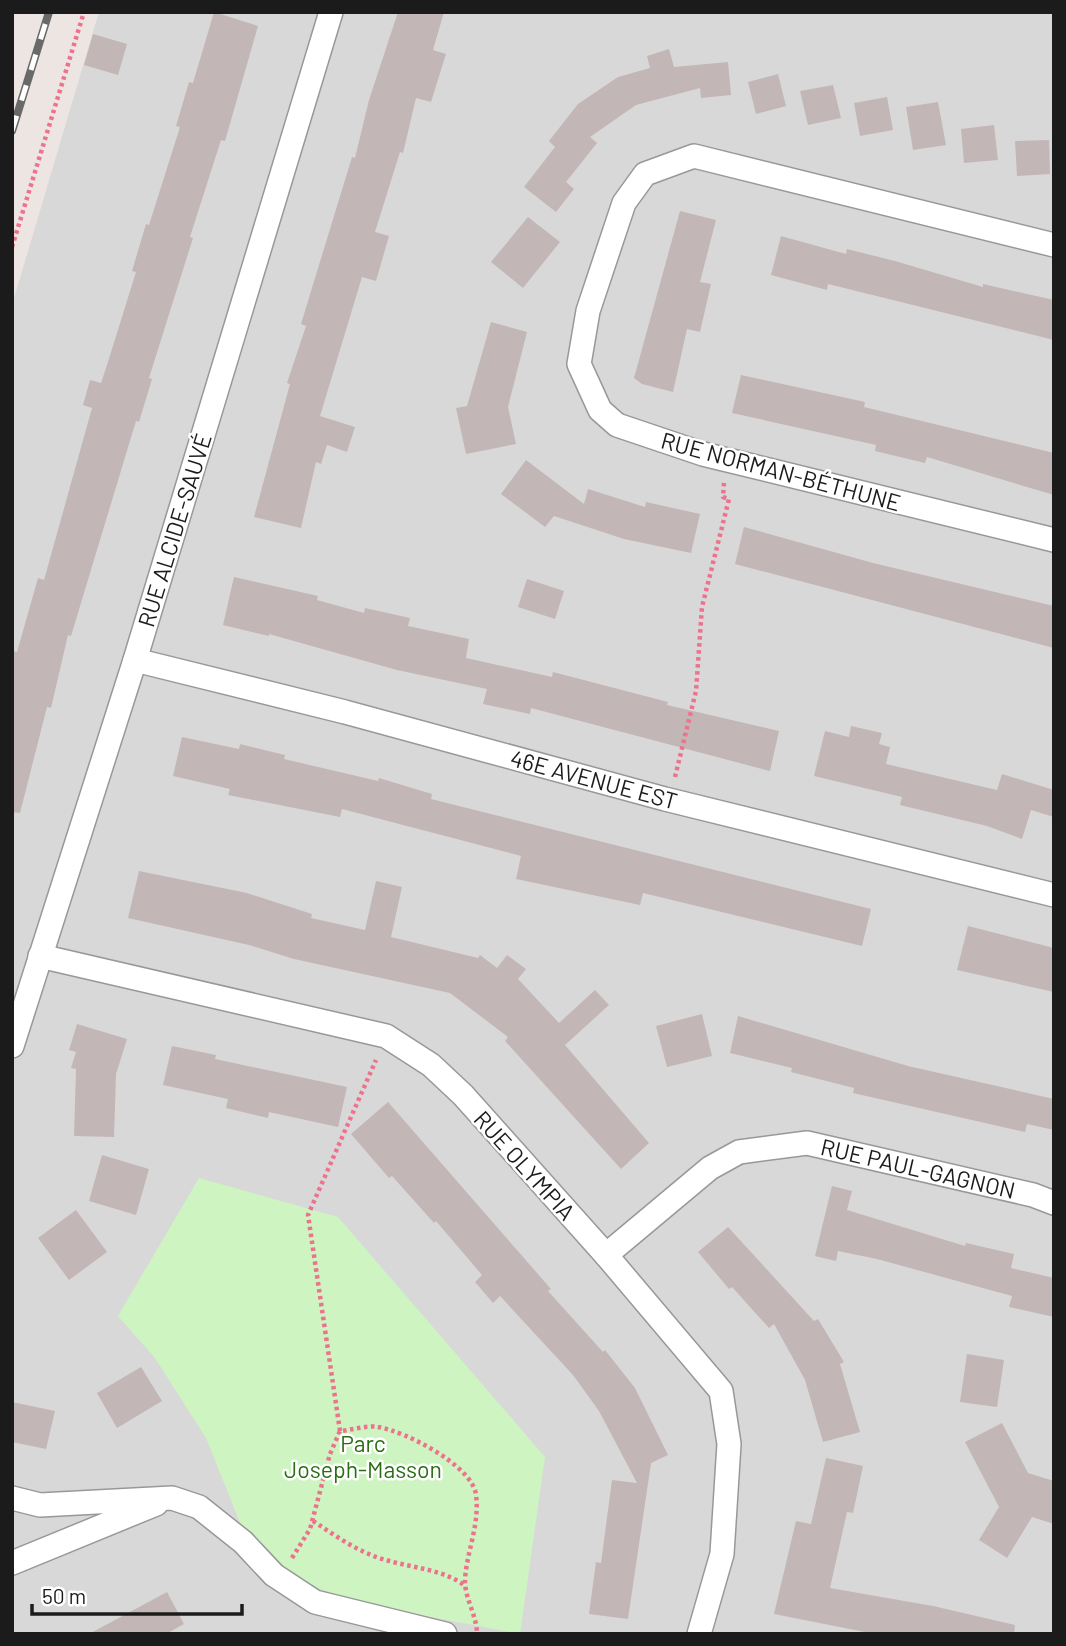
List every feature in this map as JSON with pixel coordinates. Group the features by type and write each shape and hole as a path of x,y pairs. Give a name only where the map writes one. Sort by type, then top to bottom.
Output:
{"street":[{"name":"RUE ALCIDE-SAUVÉ","path":"12,1046 135,660 331,12"},
{"name":"RUE NORMAN-BÉTHUNE","path":"1054,245 694,156 645,174 624,203 588,311 579,364 600,410 617,425 703,454 1054,540"},
{"name":"46E AVENUE EST","path":"135,660 345,712 665,799 1054,895"},
{"name":"RUE OLYMPIA","path":"40,956 386,1037 431,1065 463,1095 606,1255 720,1391 729,1444 722,1553 699,1634"},
{"name":"RUE PAUL-GAGNON","path":"606,1255 710,1168 739,1152 807,1143 1033,1195 1054,1203"},
{"path":"12,1563 172,1497"},
{"path":"12,1499 40,1504 172,1497 198,1507 243,1542 284,1582 314,1602 445,1634"}],"path":[{"path":"12,247 84,12"},
{"path":"669,782 676,777 680,767 676,766 696,691 702,607 729,499 723,497 726,478"},
{"path":"284,1582 289,1563 313,1521 330,1454 340,1431 308,1216 386,1037"},
{"path":"340,1431 377,1426 436,1451 472,1481 476,1494 476,1516 465,1586 477,1621 478,1634"},
{"path":"313,1521 374,1556 454,1578 465,1586"}],"shaded area":[{"path":"99,12 1054,12 1054,1634 12,1634 12,305"}],"green space":[{"name":"Parc Joseph-Masson","path":"199,1178 338,1217 545,1457 520,1634 362,1604 285,1576 245,1535 206,1438 155,1358 118,1316"}],"building":[{"path":"214,12 258,26 225,141 221,140 190,237 193,238 149,378 152,379 139,422 136,421 71,636 68,635 51,708 47,707 20,813 12,812 12,651 17,652 38,578 44,580 92,408 83,405 90,380 101,383 136,272 132,271 146,224 149,225 180,127 176,126 189,82 193,83"},
{"path":"398,12 444,12 433,50 446,54 431,102 416,98 403,153 400,152 375,232 389,236 376,281 362,277 320,416 355,427 347,452 327,445 321,464 316,462 301,528 254,517 290,384 287,383 306,326 301,324 352,157 355,158 369,100"},
{"path":"93,34 127,44 118,75 84,65"},
{"path":"669,49 674,67 728,62 731,95 701,98 700,88 636,105 590,137 597,143 566,182 574,189 556,212 524,187 555,147 549,141 578,104 618,77 650,68 647,56"},
{"path":"778,74 786,106 756,114 748,82"},
{"path":"833,85 841,118 808,125 800,91"},
{"path":"887,97 893,130 860,136 854,103"},
{"path":"938,102 946,145 913,150 906,107"},
{"path":"994,125 998,160 964,163 961,129"},
{"path":"1049,140 1050,174 1017,176 1015,141"},
{"path":"680,211 716,220 700,282 711,284 700,332 687,329 673,392 642,384 634,378"},
{"path":"528,217 560,242 523,288 491,262"},
{"path":"781,236 846,254 847,249 895,261 983,287 983,284 1054,300 1054,340 828,284 827,290 771,275"},
{"path":"491,322 527,332 508,407 516,444 466,454 456,408 467,406"},
{"path":"741,375 865,402 864,407 1054,453 1054,495 927,457 925,463 875,451 876,445 732,413"},
{"path":"526,460 584,504 588,489 645,507 646,502 700,514 691,553 624,539 554,516 545,527 501,494"},
{"path":"744,527 873,563 1054,606 1054,648 735,564"},
{"path":"234,577 318,596 317,600 364,613 365,608 410,618 408,626 469,639 466,658 552,677 553,672 668,702 667,705 779,731 770,771 531,708 530,714 483,704 487,689 397,670 269,634 223,625"},
{"path":"527,579 564,591 555,619 518,607"},
{"path":"851,726 882,733 879,744 890,747 886,764 997,790 1002,774 1054,790 1054,817 1031,810 1022,839 987,826 900,805 902,797 814,776 825,731 849,737"},
{"path":"182,737 239,749 240,744 285,755 284,759 378,781 379,778 432,794 431,799 871,909 862,946 643,893 640,905 516,879 521,856 342,809 340,817 228,795 230,789 173,776"},
{"path":"139,871 247,893 312,914 311,918 365,930 376,881 402,887 391,937 478,958 480,955 497,968 507,955 526,969 518,979 559,1023 595,990 609,1005 565,1045 649,1143 621,1169 505,1041 508,1037 450,993 294,959 249,945 128,918"},
{"path":"968,926 1054,948 1054,992 957,970"},
{"path":"702,1014 712,1056 667,1067 656,1026"},
{"path":"738,1016 908,1066 1054,1099 1054,1130 1027,1124 1025,1132 853,1093 854,1088 791,1072 792,1068 730,1053"},
{"path":"77,1024 127,1039 116,1074 114,1137 74,1136 76,1069 71,1068 76,1052 69,1050"},
{"path":"172,1046 216,1055 215,1059 347,1087 338,1127 269,1112 268,1118 226,1108 228,1099 163,1085"},
{"path":"388,1102 551,1289 548,1291 603,1352 605,1350 635,1388 668,1455 651,1463 628,1619 589,1614 596,1562 601,1563 612,1480 637,1483 599,1411 573,1375 500,1296 493,1303 475,1282 482,1275 436,1221 434,1223 392,1176 389,1178 351,1134"},
{"path":"102,1155 149,1169 136,1215 89,1201"},
{"path":"832,1186 852,1191 847,1210 965,1246 966,1243 1014,1254 1011,1268 1054,1278 1054,1317 1009,1307 1012,1296 877,1259 838,1251 836,1261 815,1256"},
{"path":"76,1210 107,1252 69,1280 38,1238"},
{"path":"728,1227 814,1321 818,1319 844,1362 840,1364 860,1432 823,1442 805,1380 774,1324 769,1328 732,1287 729,1289 698,1252"},
{"path":"967,1354 1004,1360 997,1407 960,1402"},
{"path":"141,1367 162,1401 117,1428 97,1393"},
{"path":"12,1402 55,1411 46,1449 12,1442"},
{"path":"1002,1423 1028,1473 1054,1481 1054,1524 1032,1517 1007,1558 979,1540 999,1507 965,1442"},
{"path":"826,1458 863,1466 853,1513 847,1512 830,1588 933,1606 1015,1625 1014,1634 875,1634 774,1614 796,1521 811,1524"},
{"path":"167,1592 184,1624 166,1634 89,1634"}],"railway":[{"path":"12,131 49,12"}]}
